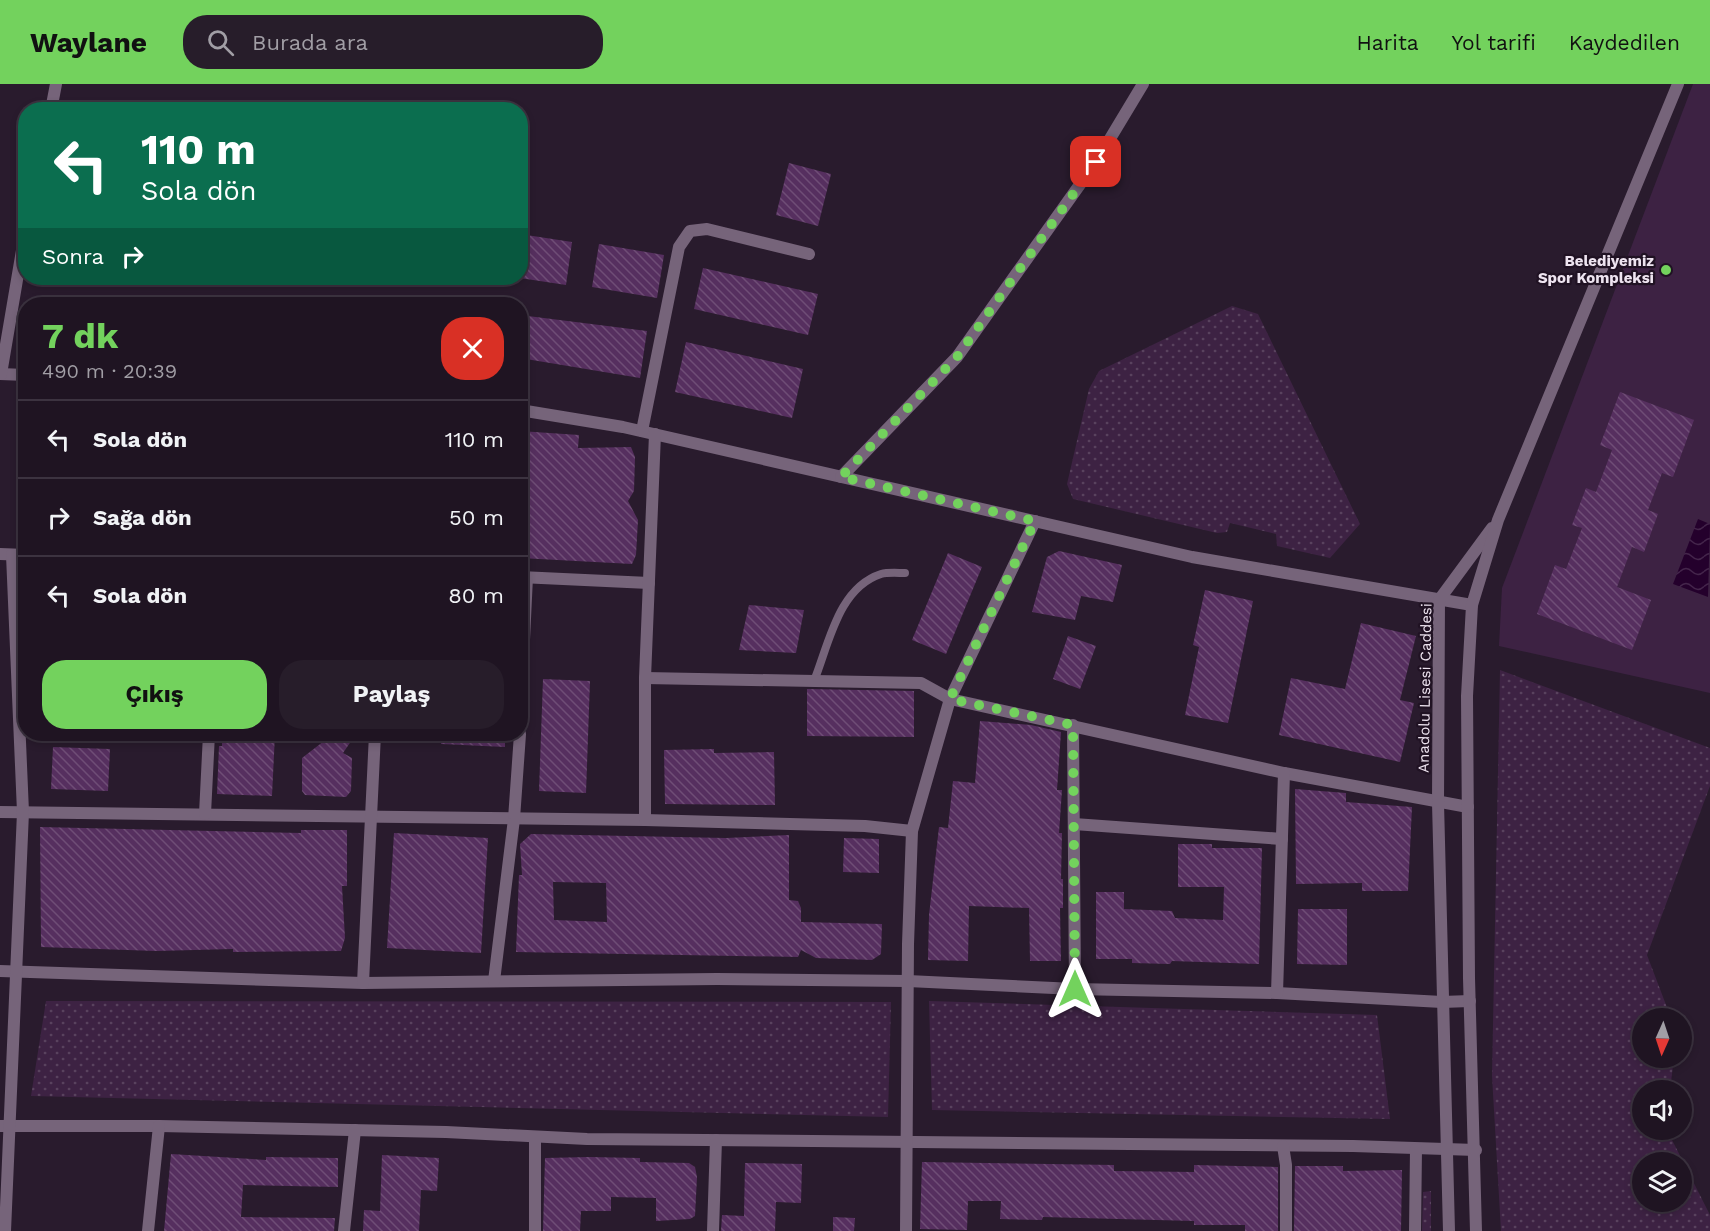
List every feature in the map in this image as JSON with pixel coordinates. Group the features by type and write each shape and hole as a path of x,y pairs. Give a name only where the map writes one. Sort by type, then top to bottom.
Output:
{"street":[{"path":"53,102 57,84"},
{"path":"841,477 957,357 1096,162 1143,84"},
{"path":"1476,1231 1476,1150 1470,1001 1467,696 1472,605 1498,520 1678,84"},
{"path":"642,431 679,247 690,231 707,230 808,254"},
{"path":"18,272 0,374 18,375"},
{"path":"528,411 642,431 1192,557 1472,605"},
{"path":"645,820 645,678 655,434"},
{"name":"Anadolu Lisesi Caddesi","path":"1449,1231 1445,1149 1438,803 1439,600 1498,520"},
{"path":"906,1231 912,831 950,699 1035,521"},
{"path":"6,554 18,736"},
{"path":"528,577 649,583"},
{"path":"645,678 921,683 950,699 1284,773 1468,807"},
{"path":"1073,725 1075,989"},
{"path":"5,1231 5,1126 16,971 23,812 18,741"},
{"path":"205,814 209,741"},
{"path":"363,983 375,741"},
{"path":"494,981 514,819 520,741"},
{"path":"1277,993 1284,773"},
{"path":"0,812 645,820 866,826 912,831"},
{"path":"1074,824 1282,839"},
{"path":"0,971 363,983 705,979 908,981 1075,989 1277,993 1442,1002 1470,1001"},
{"path":"5,1126 159,1126 535,1137 1476,1150"},
{"path":"148,1231 159,1126"},
{"path":"344,1231 355,1130"},
{"path":"535,1137 535,1231"},
{"path":"713,1231 716,1140"},
{"path":"1283,1146 1287,1165 1286,1231"},
{"path":"1415,1231 1416,1149"}],"lane":[{"path":"814,681 836,622 857,588 882,574 905,573"}],"shaded area":[{"name":"Belediyemiz Spor Kompleksi","path":"1693,84 1710,84 1710,693 1499,646 1502,588"},
{"path":"1232,306 1258,314 1360,524 1330,558 1277,546 1276,534 1230,523 1227,532 1217,533 1073,499 1067,484 1089,389 1099,371"},
{"path":"1500,670 1710,748 1710,786 1647,955 1667,1008 1632,1008 1632,1068 1673,1068 1671,1080 1632,1080 1632,1140 1672,1140 1678,1152 1632,1152 1632,1212 1692,1212 1692,1179 1710,1215 1710,1231 1501,1231 1492,1076"},
{"path":"46,1001 891,1002 888,1117 31,1096"},
{"path":"929,1001 1377,1015 1390,1119 932,1110"},
{"path":"1431,1191 1431,1231 1422,1231 1423,1192"}],"water":[{"path":"1698,519 1710,524 1708,597 1673,584"}],"building":[{"path":"789,163 831,174 818,226 776,215"},
{"path":"528,235 572,242 566,285 528,279"},
{"path":"599,244 664,255 657,298 592,287"},
{"path":"703,268 818,294 808,335 694,309"},
{"path":"528,316 647,331 640,378 528,359"},
{"path":"686,342 803,369 792,418 675,392"},
{"path":"1620,392 1694,420 1673,477 1662,473 1648,510 1658,514 1644,552 1632,547 1617,587 1651,600 1632,650 1537,614 1555,565 1566,569 1582,528 1572,525 1586,488 1596,492 1612,450 1600,445"},
{"path":"528,432 579,435 578,448 631,447 635,457 634,491 628,501 638,520 636,555 632,564 528,558"},
{"path":"1059,551 1122,565 1113,602 1081,596 1075,620 1032,612 1047,557"},
{"path":"948,553 982,567 946,654 912,640"},
{"path":"1205,590 1253,601 1228,723 1185,715 1199,647 1193,645"},
{"path":"749,605 804,610 796,653 739,650"},
{"path":"1361,623 1416,636 1400,700 1414,703 1400,762 1279,735 1291,678 1345,689"},
{"path":"1068,636 1096,646 1080,689 1053,679"},
{"path":"543,679 590,681 586,793 539,791"},
{"path":"807,689 914,691 914,737 807,736"},
{"path":"980,721 1031,725 1061,732 1057,790 1062,790 1059,833 1062,833 1061,879 1063,879 1063,908 1060,908 1061,961 1030,961 1029,908 969,906 968,961 928,960 929,915 939,827 948,828 953,781 975,783"},
{"path":"222,741 275,741 272,796 217,794 219,746 222,746"},
{"path":"324,741 351,741 343,753 352,758 351,791 346,797 305,795 302,791 302,758"},
{"path":"441,741 505,741 505,747 441,744"},
{"path":"53,747 110,749 108,791 51,789"},
{"path":"714,749 714,753 774,752 775,805 665,804 664,750"},
{"path":"1295,789 1346,793 1346,802 1412,807 1408,891 1362,891 1362,883 1296,884"},
{"path":"40,827 301,833 301,830 347,830 347,886 342,886 345,938 341,951 233,952 233,949 156,951 41,947"},
{"path":"394,833 488,838 481,953 387,948"},
{"path":"531,834 726,838 789,835 789,900 798,901 801,908 801,922 882,924 881,954 872,960 816,958 801,950 798,957 516,952 519,875 522,875 520,844","holes":["553,882 606,883 607,922 554,920"]},
{"path":"844,838 879,839 879,873 843,872"},
{"path":"1178,844 1212,844 1212,848 1262,848 1259,964 1172,961 1170,964 1132,963 1132,959 1096,959 1096,892 1124,892 1124,909 1172,911 1175,918 1223,920 1224,887 1178,887"},
{"path":"1298,909 1347,909 1347,965 1297,964"},
{"path":"171,1154 266,1160 266,1157 338,1158 338,1187 243,1185 241,1217 335,1218 334,1231 164,1231"},
{"path":"382,1155 439,1158 437,1191 421,1190 419,1231 363,1231 364,1210 380,1211"},
{"path":"545,1158 640,1158 640,1162 689,1163 695,1167 697,1177 695,1216 690,1219 656,1221 656,1198 611,1197 611,1211 581,1211 580,1231 543,1231"},
{"path":"922,1162 1114,1165 1114,1171 1194,1172 1194,1165 1278,1167 1278,1231 1245,1231 1245,1225 1194,1225 1194,1221 1043,1217 1042,1220 1000,1219 1001,1201 968,1201 967,1230 920,1229"},
{"path":"745,1163 802,1164 801,1203 776,1202 775,1231 721,1231 722,1215 744,1216"},
{"path":"1295,1166 1343,1166 1343,1171 1402,1170 1401,1231 1294,1231"},
{"path":"833,1217 855,1218 854,1231 833,1231"}],"place":[{"name":"Belediyemiz Spor Kompleksi","path":"1666,270"}],"route":[{"path":"1075,989 1073,725 950,699 1035,521 841,477 957,357 1096,162"}]}
